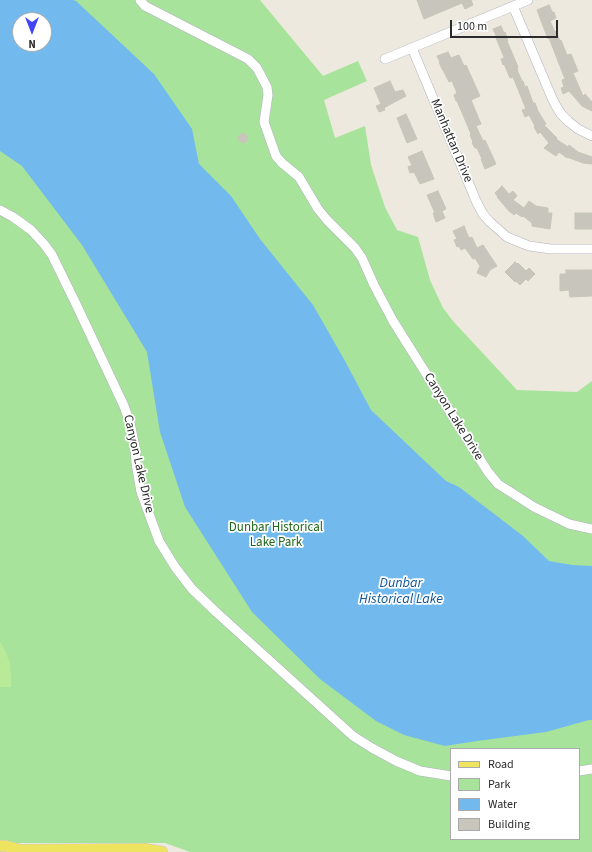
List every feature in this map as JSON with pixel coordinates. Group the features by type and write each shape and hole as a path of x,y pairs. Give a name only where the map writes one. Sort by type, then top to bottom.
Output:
{"main road":[{"path":"0,846 6,846 18,851 144,850 162,852"}],"street":[{"name":"Canyon Lake Drive","path":"140,0 145,6 248,60 257,68 267,87 268,95 264,122 276,156 282,164 299,177 326,220 355,248 362,258 377,292 393,321 488,472 498,484 534,507 568,524 592,529"},
{"path":"385,59 528,0"},
{"path":"513,6 556,106 569,122 578,129 592,136"},
{"name":"Manhattan Drive","path":"412,48 477,203 486,218 507,237 529,246 551,249 592,248"},
{"name":"Canyon Lake Drive","path":"0,210 31,230 52,255 124,406 130,424 141,492 159,541 175,567 192,589 354,736 396,761 420,771 450,776"},
{"path":"580,771 592,769"}],"green space":[{"name":"Dunbar Historical Lake Park","path":"0,0 260,0 323,76 358,61 367,81 324,100 335,138 365,126 371,165 385,207 397,230 418,237 430,280 443,308 453,321 517,390 577,392 592,381 592,852 190,852 165,843 0,843"},
{"path":"0,642 5,650 10,664 11,687 0,687"}],"water":[{"name":"Dunbar Historical Lake","path":"0,0 73,0 76,1 154,74 192,129 199,164 231,196 260,239 313,305 371,410 446,481 459,487 523,536 549,561 572,565 592,566 592,720 546,732 445,746 404,735 376,721 320,679 252,612 185,507 160,432 147,352 82,245 22,166 0,151"}],"building":[{"path":"417,0 471,0 473,5 465,9 462,3 424,19"},
{"path":"549,5 556,18 550,21 560,41 561,40 567,55 571,54 578,71 573,73 583,96 585,94 592,102 592,111 582,106 569,91 563,94 561,88 564,87 562,80 565,79 537,10"},
{"path":"501,26 504,33 505,32 507,41 518,67 517,70 525,87 527,86 533,103 535,103 546,124 544,125 557,138 556,139 568,147 569,145 578,152 592,157 592,164 567,158 559,152 556,156 544,148 549,143 540,132 538,134 529,115 525,117 522,110 526,109 513,77 510,78 504,64 503,65 501,59 504,57 493,29"},
{"path":"448,52 451,58 459,55 464,66 466,65 480,96 471,100 481,124 476,126 483,141 485,140 496,164 485,169 477,148 475,148 472,143 471,134 456,101 454,95 457,93 452,81 449,82 437,56"},
{"path":"390,81 395,92 403,90 406,96 384,108 385,110 379,112 376,106 381,104 374,88"},
{"path":"406,114 417,139 407,143 397,118"},
{"path":"243,133 248,138 243,143 238,138"},
{"path":"422,151 434,179 420,184 414,172 410,173 408,167 412,165 408,157"},
{"path":"502,186 509,194 513,191 517,196 513,200 524,208 529,201 536,206 548,208 548,213 552,213 550,229 532,226 532,223 523,216 522,217 516,213 514,215 509,211 495,193"},
{"path":"438,191 446,209 442,211 445,218 436,222 433,213 435,213 427,195"},
{"path":"575,213 592,213 592,229 575,229"},
{"path":"464,226 469,238 472,237 477,248 483,245 497,266 490,270 486,277 477,273 480,266 475,258 473,259 465,248 461,250 459,246 457,247 454,240 457,239 453,231"},
{"path":"515,262 526,271 529,268 535,274 528,281 526,279 520,285 505,272"},
{"path":"566,270 592,270 592,296 570,297 569,290 560,291 560,274 566,274"}]}
